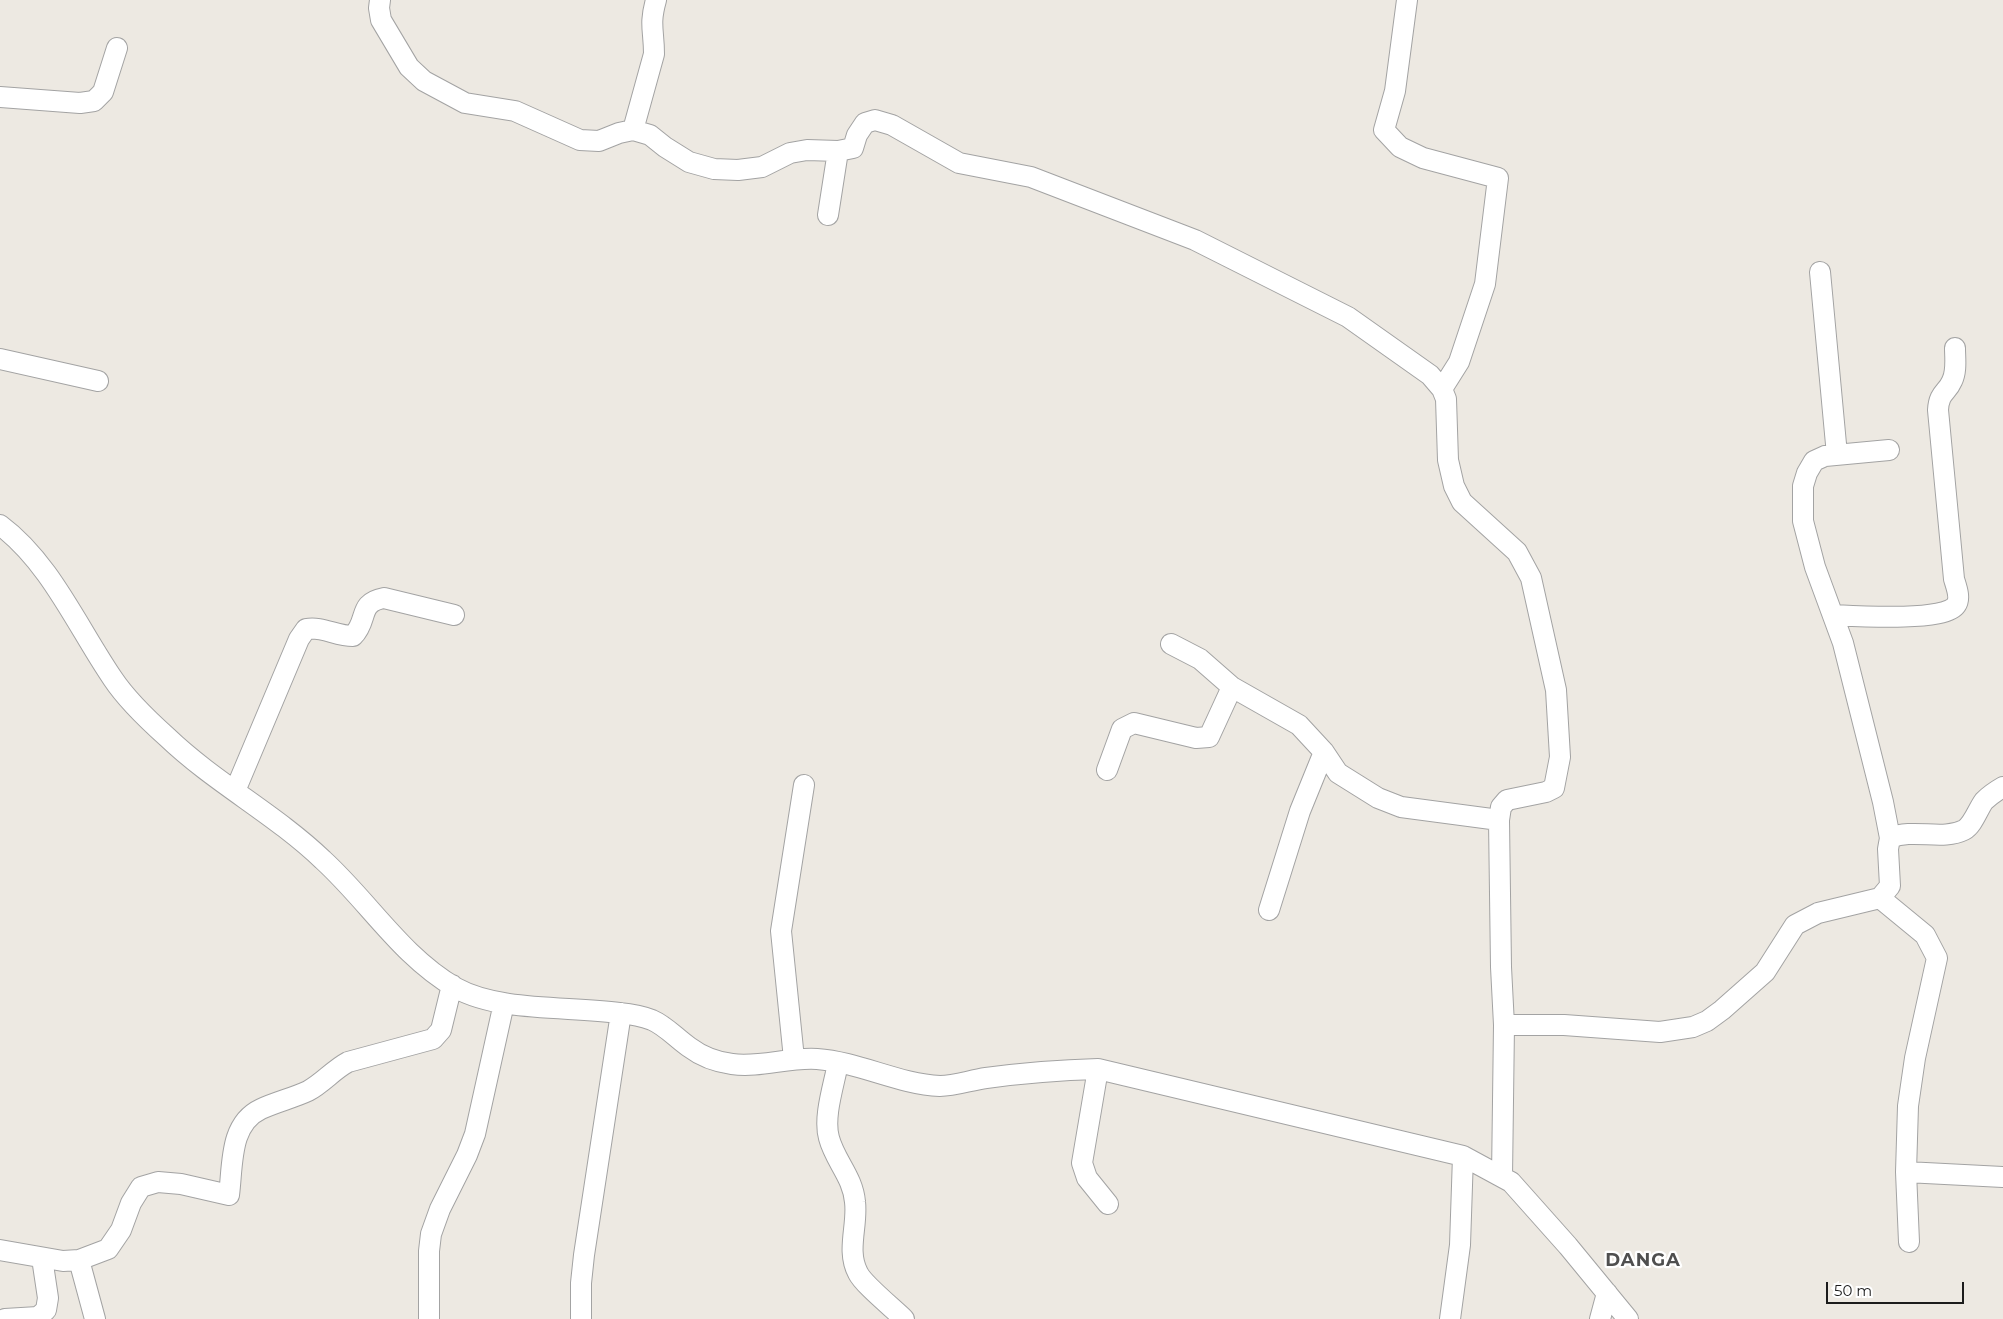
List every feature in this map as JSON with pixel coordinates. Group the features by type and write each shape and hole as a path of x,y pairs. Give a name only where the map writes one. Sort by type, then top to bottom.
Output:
{"street":[{"path":"380,0 381,20 409,67 424,81 465,103 515,110 580,140 600,141 633,130 650,135 665,148 689,162 714,169 738,170 762,166 790,153 807,150 838,152 853,148 857,135 865,123 875,120 892,125 960,162 1031,177 1195,240 1348,318 1430,375 1442,389 1446,399 1448,460 1454,486 1462,502 1517,552 1531,578 1556,690 1560,756 1554,788 1546,792 1507,800 1501,807 1499,820 1500,967 1504,1026 1502,1177"},
{"path":"633,130 654,54 654,41 650,28 656,0"},
{"path":"1407,0 1395,91 1384,130 1400,147 1422,158 1498,178 1485,284 1459,362 1442,389"},
{"path":"0,97 80,103 94,101 103,92 116,48"},
{"path":"828,215 838,152"},
{"path":"1820,272 1837,455"},
{"path":"1833,615 1906,617 1949,611 1956,606 1958,598 1954,578 1938,410 1938,403 1942,393 1951,384 1955,374 1955,348"},
{"path":"0,359 98,382"},
{"path":"1504,1026 1564,1025 1660,1032 1693,1027 1707,1021 1722,1010 1765,972 1795,925 1818,913 1880,898 1890,886 1888,849 1890,838 1884,802 1843,643 1815,567 1803,520 1803,486 1807,473 1814,461 1825,456 1889,450"},
{"path":"0,525 16,537 41,566 115,682 141,712 194,761 305,843 325,861 406,950 427,969 460,990 504,1003 620,1013 652,1020 668,1030 691,1049 712,1060 752,1065 794,1059 819,1059 922,1084 944,1086 1042,1071 1098,1069 1463,1156 1511,1182 1568,1246 1628,1319"},
{"path":"236,791 299,638 306,629 316,627 344,636 353,636 360,629 367,606 373,600 384,598 454,616"},
{"path":"1171,644 1200,659 1232,687 1299,725 1324,752 1338,773 1378,798 1401,807 1499,820"},
{"path":"1107,770 1122,729 1134,723 1196,738 1209,737 1232,687"},
{"path":"1269,910 1300,810 1324,752"},
{"path":"794,1059 781,931 804,785"},
{"path":"1890,838 1907,834 1953,834 1966,829 1984,801 1992,793 2003,787"},
{"path":"1880,898 1925,935 1937,958 1915,1058 1908,1106 1906,1172 1909,1242"},
{"path":"0,1250 63,1261 79,1260 108,1249 121,1230 131,1203 141,1187 158,1182 181,1184 229,1195 236,1136 243,1123 259,1110 317,1086 336,1068 348,1062 433,1039 441,1030 452,985"},
{"path":"429,1319 429,1251 431,1234 440,1209 467,1155 475,1134 504,1003"},
{"path":"581,1319 581,1283 584,1255 620,1013"},
{"path":"838,1063 827,1123 828,1138 848,1176 856,1203 853,1262 858,1275 904,1319"},
{"path":"1098,1069 1082,1163 1087,1178 1108,1204"},
{"path":"1450,1319 1460,1245 1463,1156"},
{"path":"1906,1172 2003,1177"},
{"path":"5,1319 38,1317 46,1310 48,1298 42,1258"},
{"path":"79,1260 94,1319"},
{"path":"1600,1319 1607,1293"}],"district":[{"name":"DANGA","path":"1643,1261"}]}
